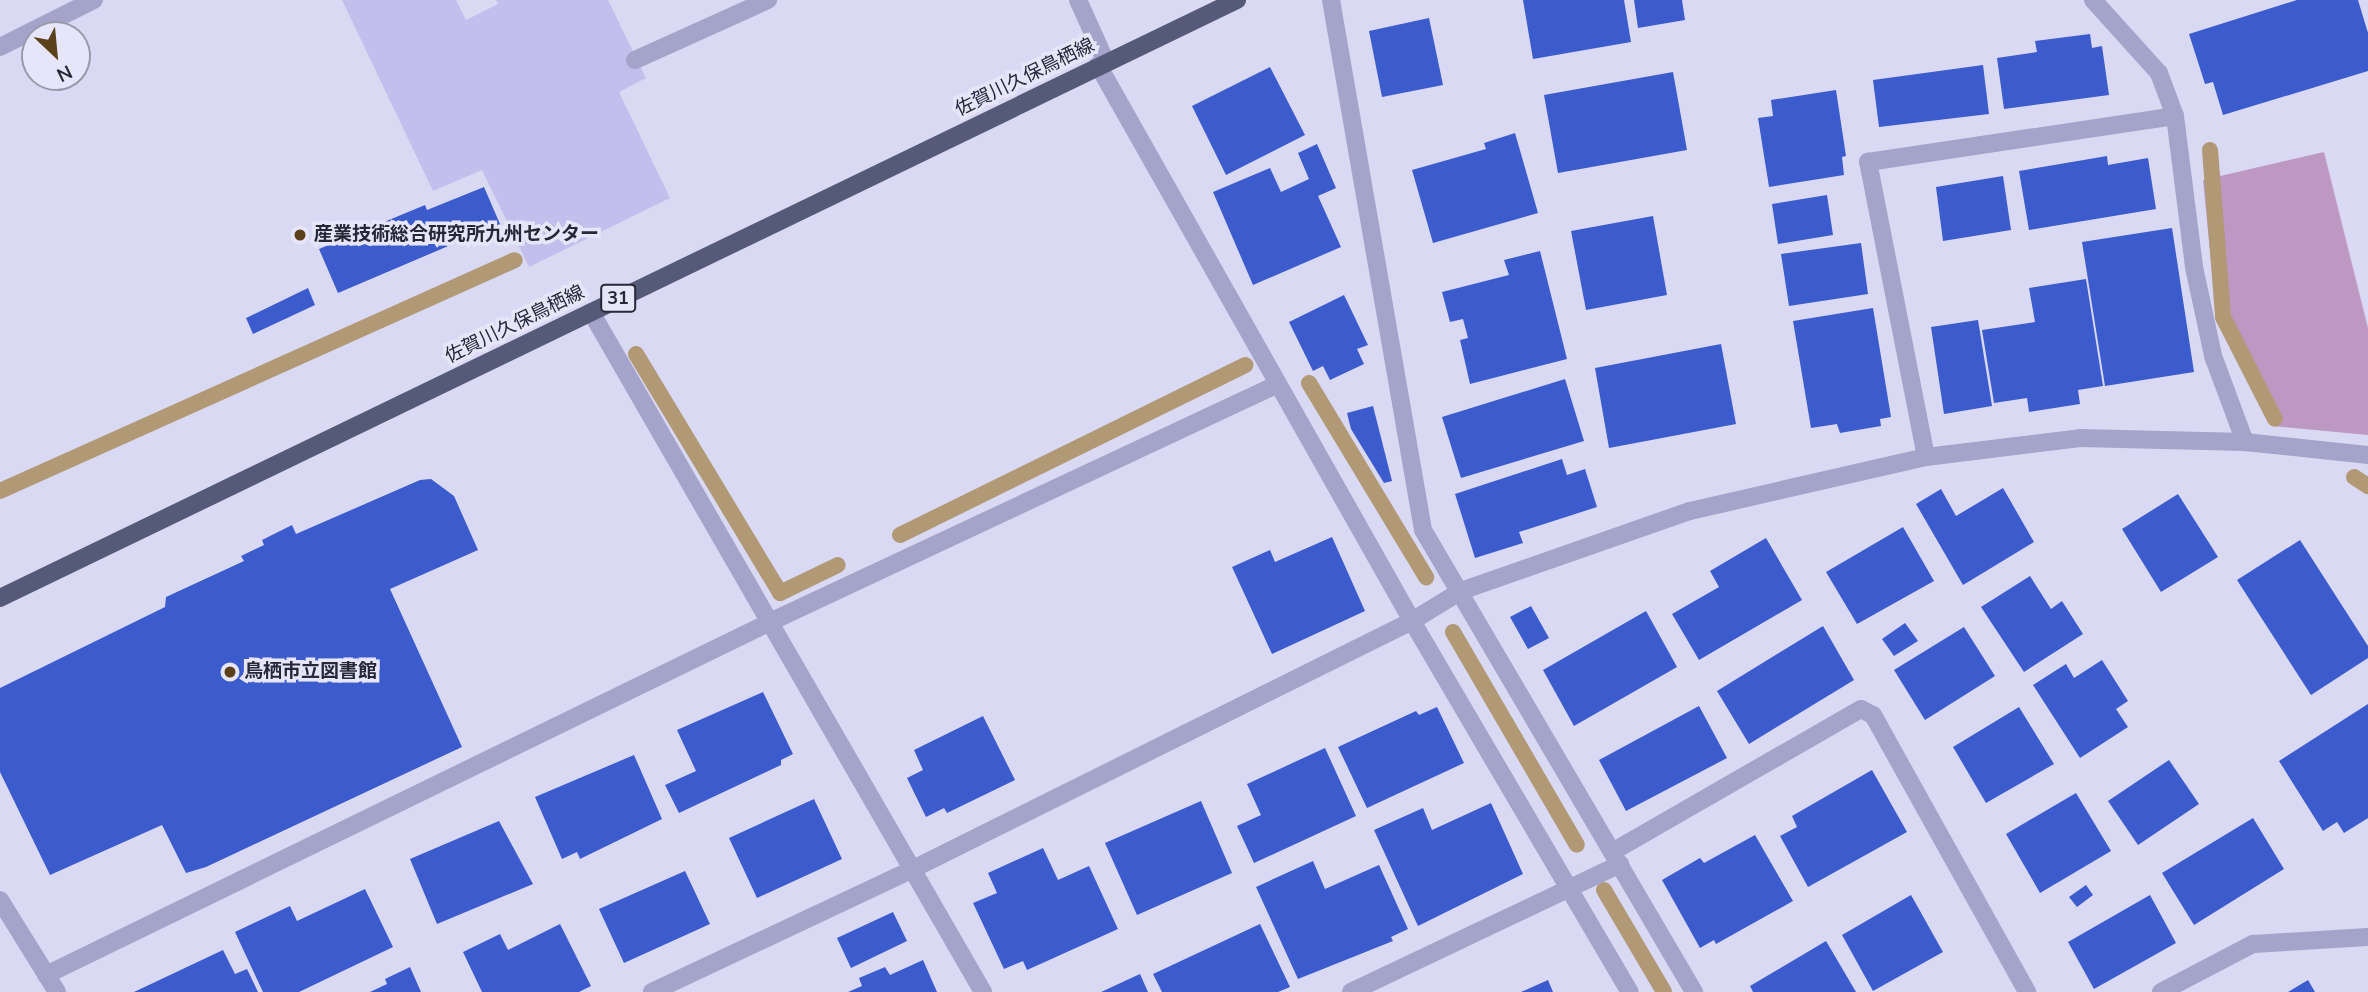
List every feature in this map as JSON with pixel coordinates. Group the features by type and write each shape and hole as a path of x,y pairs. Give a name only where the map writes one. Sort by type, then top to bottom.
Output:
{"main road":[{"name":"佐賀川久保鳥栖線","path":"0,597 1237,0"}],"street":[{"path":"635,60 768,0"},
{"path":"1078,0 1102,63 1278,383 1412,621 1630,992"},
{"path":"1331,0 1423,530 1694,992"},
{"path":"2093,0 2159,73 2175,116 2196,280 2213,356 2245,442"},
{"path":"0,47 83,2"},
{"path":"1926,457 1868,162 2175,116"},
{"path":"591,312 983,992"},
{"path":"46,975 770,622 1278,383"},
{"path":"652,992 913,869 1412,621 1461,591 1690,511 1926,457 2080,438 2245,442 2368,455"},
{"path":"1351,992 1569,888 1861,709 1872,715 2027,992"},
{"path":"0,900 57,992"},
{"path":"2161,992 2253,944 2368,937"}],"shaded area":[{"path":"342,0 456,0 466,20 498,4 496,0 608,0 646,78 619,92 670,198 529,267 482,170 433,191"},
{"path":"2324,152 2368,328 2368,435 2273,426 2217,323 2203,180"}],"building":[{"path":"1523,0 1624,0 1631,42 1533,59"},
{"path":"1634,0 1682,0 1685,20 1638,28"},
{"path":"2297,0 2358,0 2368,33 2368,71 2223,115 2213,82 2205,84 2189,34"},
{"path":"1429,18 1443,85 1382,97 1369,31"},
{"path":"2090,34 2092,48 2102,46 2109,95 2004,109 1997,58 2037,52 2035,41"},
{"path":"1983,65 1989,114 1879,127 1873,80"},
{"path":"1270,67 1305,135 1226,175 1192,106"},
{"path":"1673,72 1687,150 1558,173 1544,95"},
{"path":"1836,90 1846,156 1842,157 1844,175 1769,187 1758,118 1773,116 1771,100"},
{"path":"1515,133 1538,213 1433,243 1412,170 1486,149 1484,143"},
{"path":"1317,144 1336,188 1318,196 1341,247 1253,285 1213,192 1270,168 1281,192 1309,179 1298,153"},
{"path":"2107,156 2108,165 2148,158 2156,209 2029,230 2019,171"},
{"path":"2003,176 2011,230 1943,241 1936,187"},
{"path":"484,187 500,224 338,293 319,249 425,205 427,210"},
{"path":"1827,195 1833,235 1778,244 1772,204"},
{"path":"1653,216 1667,295 1586,310 1571,231"},
{"path":"2172,228 2194,372 2105,386 2082,242"},
{"path":"1861,243 1868,294 1789,306 1781,254"},
{"path":"1540,251 1567,359 1470,384 1460,340 1468,338 1463,319 1450,322 1442,292 1509,275 1504,260"},
{"path":"2086,279 2103,386 2078,390 2080,404 2029,412 2027,398 1994,403 1982,330 2035,322 2029,288"},
{"path":"308,288 315,305 253,334 246,318"},
{"path":"1344,295 1368,345 1357,349 1364,364 1330,380 1323,366 1313,371 1289,322"},
{"path":"1873,308 1891,417 1880,419 1881,426 1840,433 1837,424 1811,428 1793,321"},
{"path":"1978,320 1992,406 1944,414 1931,327"},
{"path":"1721,344 1736,424 1609,448 1595,368"},
{"path":"1565,379 1584,441 1461,478 1442,417"},
{"path":"1373,406 1392,481 1384,483 1351,429 1347,413"},
{"path":"1562,459 1567,475 1585,469 1597,507 1519,532 1523,543 1475,558 1455,494"},
{"name":"鳥栖市立図書館","path":"431,479 454,496 478,550 390,589 462,747 206,867 186,873 162,825 50,875 0,772 0,688 165,607 166,597 244,561 241,556 264,545 262,540 292,525 296,534 420,480"},
{"path":"2003,488 2034,542 1963,585 1916,504 1941,489 1956,516"},
{"path":"2178,494 2218,557 2161,592 2122,529"},
{"path":"1903,527 1934,581 1857,624 1826,572"},
{"path":"1332,537 1365,611 1272,654 1232,567 1270,550 1275,562"},
{"path":"1766,538 1802,600 1699,660 1672,614 1719,587 1710,571"},
{"path":"2300,540 2368,646 2368,658 2311,695 2237,580"},
{"path":"2030,576 2051,609 2062,601 2083,634 2024,672 1981,607"},
{"path":"1531,606 1549,638 1528,649 1510,617"},
{"path":"1646,611 1677,667 1574,726 1543,670"},
{"path":"1905,623 1918,641 1894,656 1882,639"},
{"path":"1823,626 1854,680 1749,744 1717,691"},
{"path":"1964,627 1995,676 1925,720 1894,670"},
{"path":"2102,660 2128,701 2116,709 2128,727 2080,758 2033,685 2066,664 2074,678"},
{"path":"763,692 793,754 781,760 781,765 679,813 665,785 696,771 677,730"},
{"path":"2368,704 2368,818 2344,833 2337,822 2323,831 2279,761"},
{"path":"1699,706 1727,758 1626,811 1599,760"},
{"path":"1437,707 1464,763 1367,808 1338,747 1416,711 1419,715"},
{"path":"2019,707 2054,764 1986,803 1953,747"},
{"path":"983,716 1015,780 947,813 944,808 926,817 907,778 923,770 914,750"},
{"path":"1325,748 1356,816 1254,863 1237,826 1261,815 1247,784"},
{"path":"634,755 662,819 580,859 577,852 562,859 535,797"},
{"path":"2169,760 2199,804 2138,845 2108,801"},
{"path":"1872,770 1907,832 1808,887 1780,836 1797,827 1792,816"},
{"path":"2076,793 2111,851 2040,893 2006,834"},
{"path":"814,799 842,859 757,898 729,838"},
{"path":"1201,801 1232,873 1137,915 1105,843"},
{"path":"1491,803 1523,874 1418,926 1374,830 1423,808 1432,830"},
{"path":"2253,818 2284,869 2194,925 2162,873"},
{"path":"499,821 533,884 437,924 410,859"},
{"path":"1755,835 1793,901 1716,944 1714,940 1700,948 1662,880 1700,858 1704,863"},
{"path":"1043,848 1058,880 1089,866 1118,929 1027,970 1023,961 1004,969 973,903 997,893 988,873"},
{"path":"1313,861 1325,889 1379,865 1408,929 1391,937 1393,941 1298,979 1256,887"},
{"path":"685,871 710,924 624,963 599,909"},
{"path":"2086,885 2093,895 2077,907 2069,897"},
{"path":"365,889 393,947 299,992 263,992 235,932 290,906 297,921"},
{"path":"1911,895 1943,952 1873,991 1842,935"},
{"path":"2150,895 2176,943 2094,989 2068,942"},
{"path":"893,912 907,941 851,968 837,938"},
{"path":"560,924 591,986 579,992 482,992 463,952 500,934 508,950"},
{"path":"1260,924 1290,987 1278,992 1162,992 1153,974"},
{"path":"1826,941 1856,992 1753,992 1750,986"},
{"path":"223,950 235,974 247,969 258,992 134,992"},
{"path":"923,960 937,992 848,992 862,986 859,978 885,967 890,975"},
{"path":"410,967 421,992 370,992 387,984 385,979"},
{"path":"1140,974 1148,992 1101,992"},
{"path":"1548,980 1553,992 1521,992"},
{"path":"2308,980 2315,992 2288,992"}],"waterway":[{"path":"2210,150 2223,317 2275,419"},
{"path":"0,491 515,260"},
{"path":"636,354 780,593 838,565"},
{"path":"900,535 1245,365"},
{"path":"1309,383 1426,577"},
{"path":"2354,477 2368,486"},
{"path":"1453,632 1577,845"},
{"path":"1604,890 1664,992"}],"place":[{"name":"産業技術総合研究所九州センター","path":"300,235"},
{"name":"鳥栖市立図書館","path":"230,672"}]}
